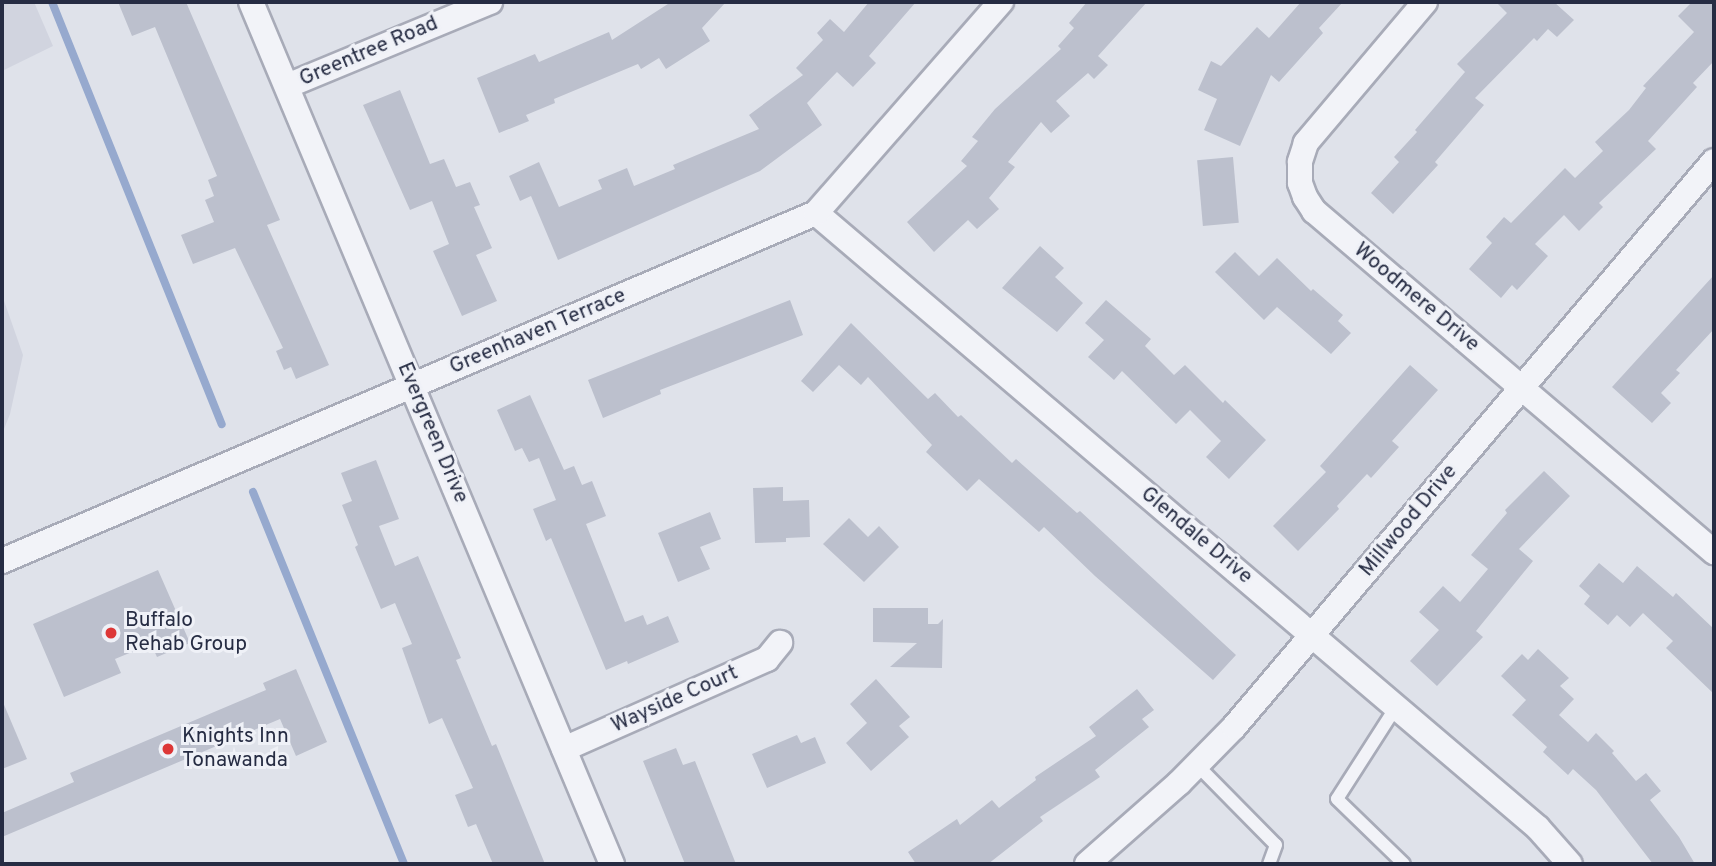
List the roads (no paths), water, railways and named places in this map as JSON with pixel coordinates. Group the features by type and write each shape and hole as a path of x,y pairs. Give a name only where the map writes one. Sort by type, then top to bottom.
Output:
{"street":[{"name":"Evergreen Drive","path":"251,2 612,864"},
{"name":"Greentree Road","path":"287,86 490,2"},
{"name":"Greenhaven Terrace","path":"2,561 816,213 1001,2"},
{"name":"Woodmere Drive","path":"1425,2 1306,144 1300,162 1300,183 1314,211 1714,552"},
{"name":"Millwood Drive","path":"1087,864 1197,765 1312,635 1714,161"},
{"name":"Glendale Drive","path":"816,213 1538,828 1570,864"},
{"name":"Wayside Court","path":"564,749 767,659 780,643"}],"lane":[{"path":"1396,707 1337,799 1404,864"},
{"path":"1197,765 1276,845 1269,864"}],"waterway":[{"path":"52,2 222,424"},
{"path":"253,492 404,864"}],"place":[{"name":"Buffalo Rehab Group","path":"111,633"},
{"name":"Knights Inn Tonawanda","path":"168,749"}]}
